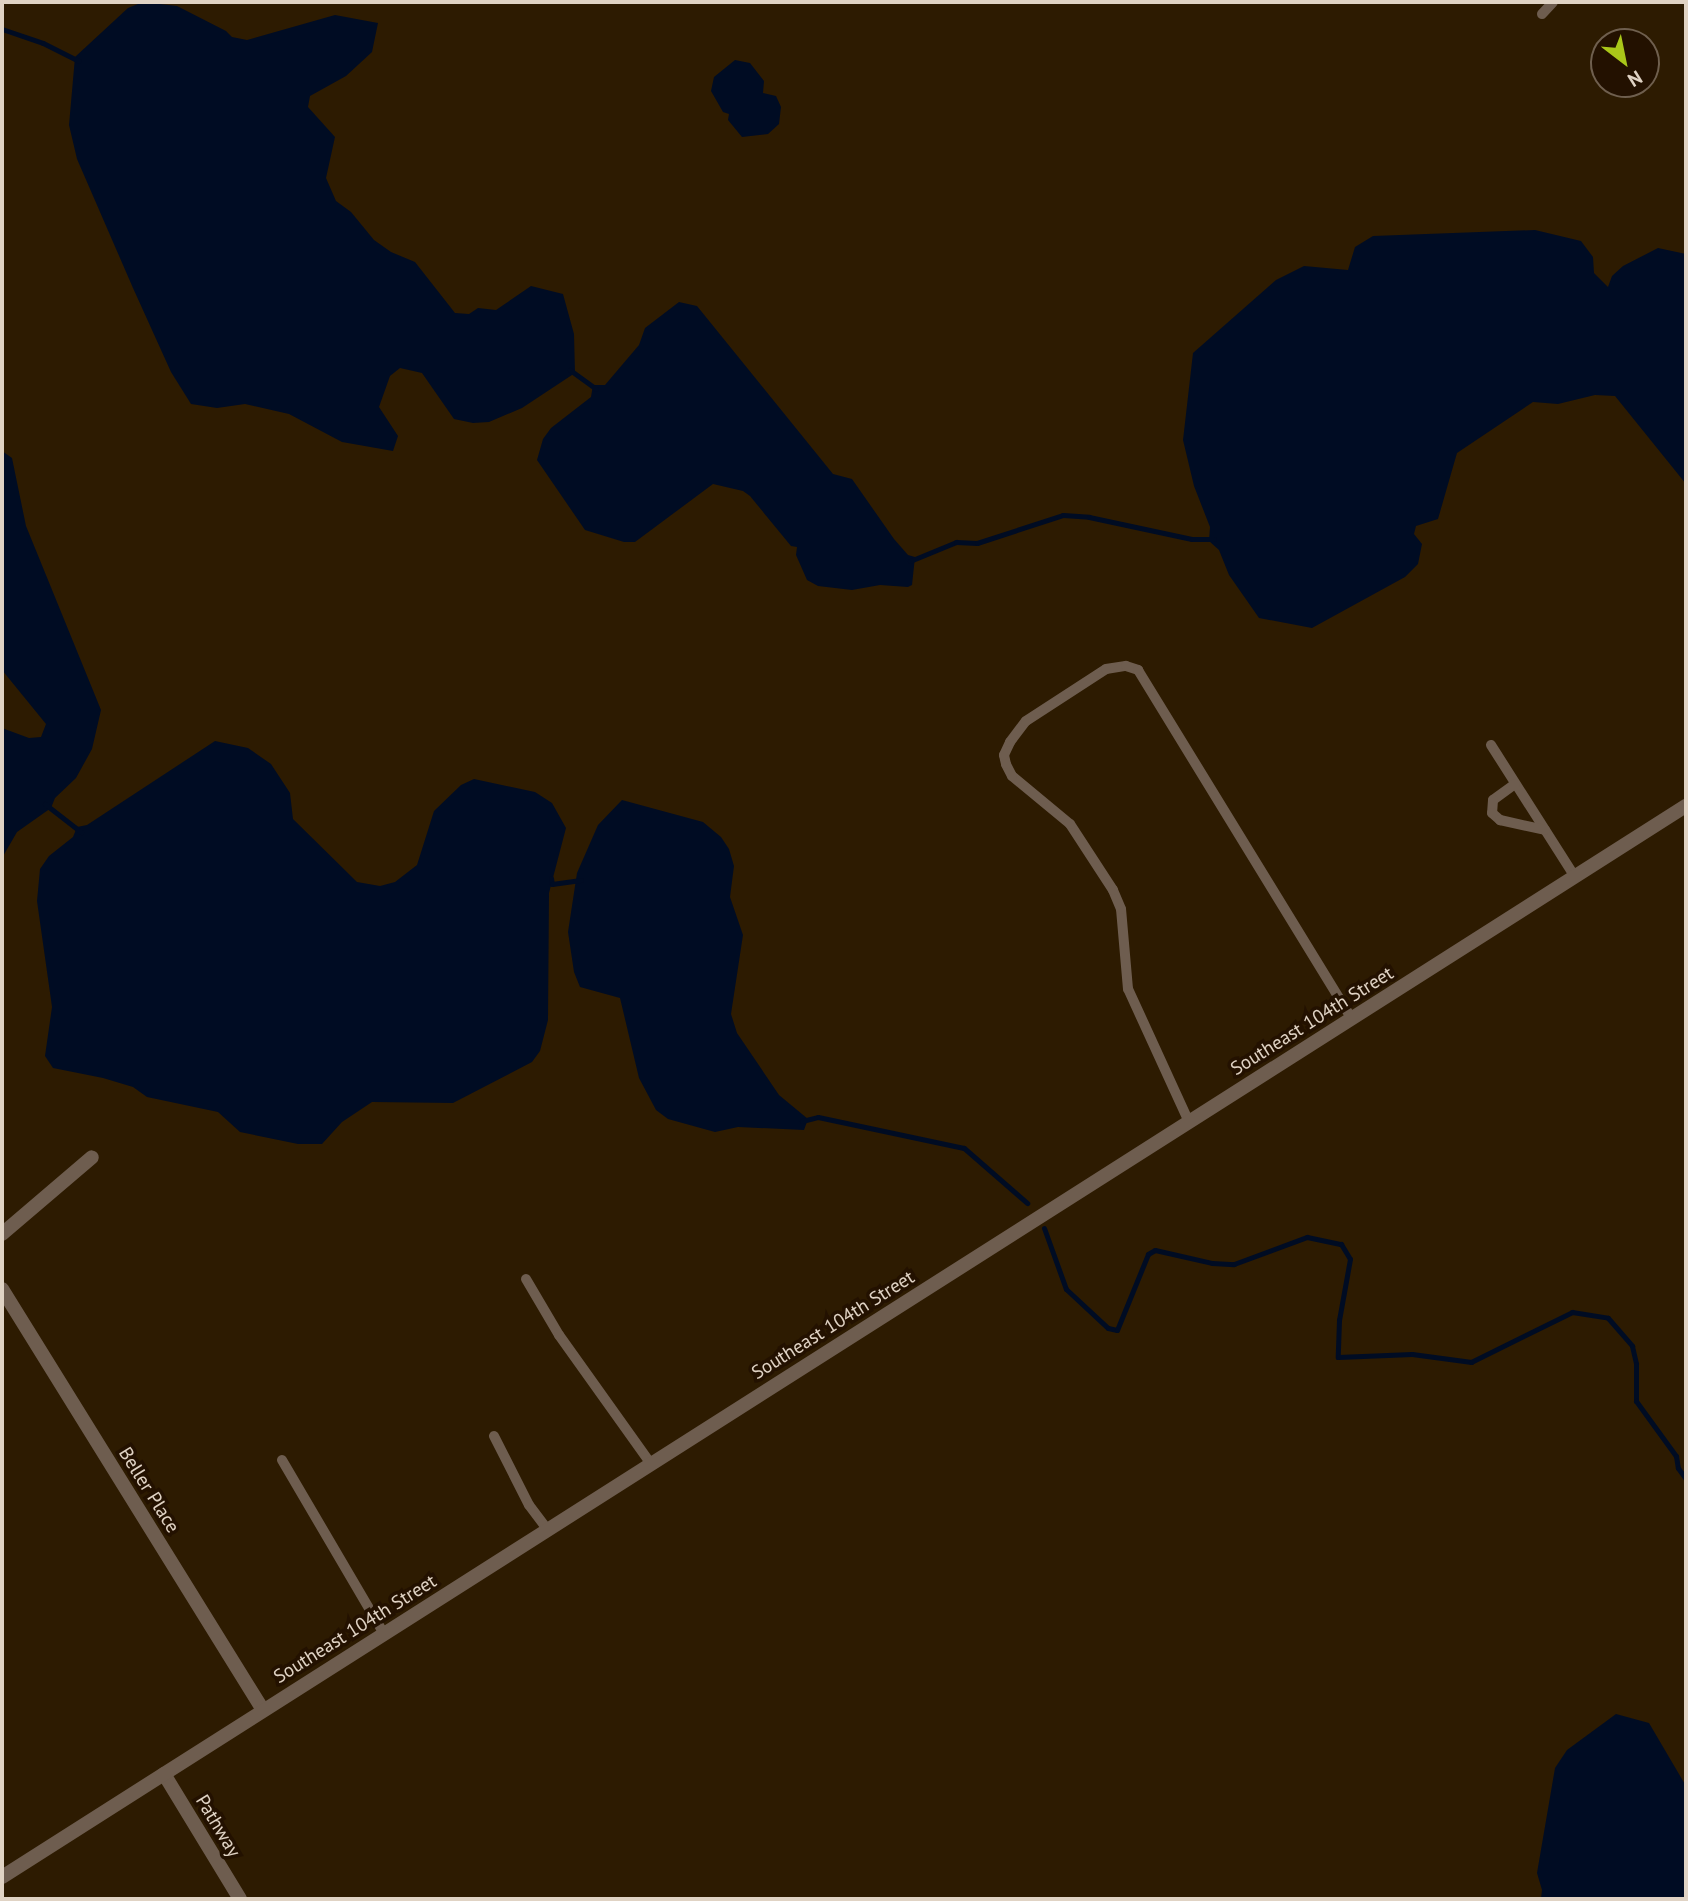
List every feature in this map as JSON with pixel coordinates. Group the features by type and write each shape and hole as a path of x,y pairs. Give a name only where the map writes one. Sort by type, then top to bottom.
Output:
{"street":[{"name":"Southeast 104th Street","path":"2,1877 1686,806"},
{"path":"2,1234 92,1157"},
{"name":"Beller Place","path":"2,1289 263,1710"},
{"name":"Pathway","path":"164,1774 240,1899"}],"lane":[{"path":"1542,14 1553,2"},
{"path":"1189,1122 1128,989 1121,909 1113,890 1070,824 1012,776 1004,755 1010,742 1026,722 1106,669 1126,666 1138,670 1352,1018"},
{"path":"1491,745 1575,877"},
{"path":"1516,784 1493,800 1492,813 1500,820 1545,830"},
{"path":"526,1279 559,1335 651,1464"},
{"path":"494,1436 529,1505 548,1530"},
{"path":"282,1460 384,1634"}],"water":[{"path":"143,2 177,6 226,31 232,37 247,40 335,15 378,23 372,52 346,76 310,96 308,107 335,137 326,178 336,201 351,212 374,240 391,252 415,262 455,313 469,314 478,308 496,310 531,286 563,294 574,334 575,373 522,408 489,422 473,423 454,419 422,373 400,368 390,376 379,407 398,436 393,451 342,442 289,414 245,404 217,408 191,404 171,372 133,288 77,159 69,125 75,57 128,8"},
{"path":"735,60 750,63 764,81 763,93 776,96 781,107 779,124 768,134 742,137 728,120 729,114 723,112 711,91 714,77"},
{"path":"1535,230 1581,241 1593,257 1594,273 1608,287 1612,276 1623,266 1658,248 1686,254 1686,484 1615,396 1595,395 1558,404 1533,402 1457,453 1438,519 1416,526 1414,534 1422,544 1418,564 1405,577 1312,628 1259,618 1229,575 1219,550 1209,541 1210,527 1194,486 1183,440 1193,353 1276,280 1304,266 1348,270 1355,247 1373,236"},
{"path":"679,302 697,306 833,474 852,479 894,539 908,555 915,557 912,585 880,585 852,590 818,586 807,580 796,555 797,547 791,546 750,496 743,491 713,484 635,542 624,542 585,530 537,460 543,439 551,428 591,397 593,385 605,385 639,345 645,328"},
{"path":"2,451 12,458 26,526 101,710 92,749 76,778 55,798 51,808 17,832 2,858 2,728 29,738 41,737 46,724 2,670"},
{"path":"215,741 248,748 271,764 290,793 293,819 357,882 380,886 395,882 417,865 434,811 461,785 474,779 535,792 552,803 566,828 549,893 548,1020 540,1051 532,1062 453,1103 372,1102 342,1122 322,1144 298,1144 240,1132 218,1112 147,1097 133,1087 53,1068 45,1056 52,1007 37,901 40,869 49,856 73,837 77,827 87,825"},
{"path":"622,800 703,822 721,837 729,849 734,866 730,897 743,935 731,1014 737,1033 779,1095 808,1119 804,1130 738,1127 715,1132 668,1119 656,1110 639,1078 620,998 580,987 574,972 568,932 577,873 598,825"},
{"path":"1616,1714 1649,1723 1686,1786 1686,1899 1541,1899 1542,1890 1537,1873 1555,1768 1567,1750"}],"waterway":[{"path":"2,29 43,43 79,61"},
{"path":"570,370 596,389"},
{"path":"910,561 956,542 977,543 1063,515 1089,517 1192,539 1214,539"},
{"path":"45,804 81,832"},
{"path":"551,878 552,884 581,880"},
{"path":"802,1121 818,1117 964,1148 1027,1203"},
{"path":"1044,1228 1066,1289 1108,1328 1117,1330 1148,1254 1155,1250 1212,1263 1234,1264 1307,1237 1341,1244 1350,1259 1339,1320 1338,1357 1412,1354 1471,1362 1572,1312 1608,1318 1632,1346 1636,1364 1636,1401 1676,1456 1678,1468 1686,1479"}]}
